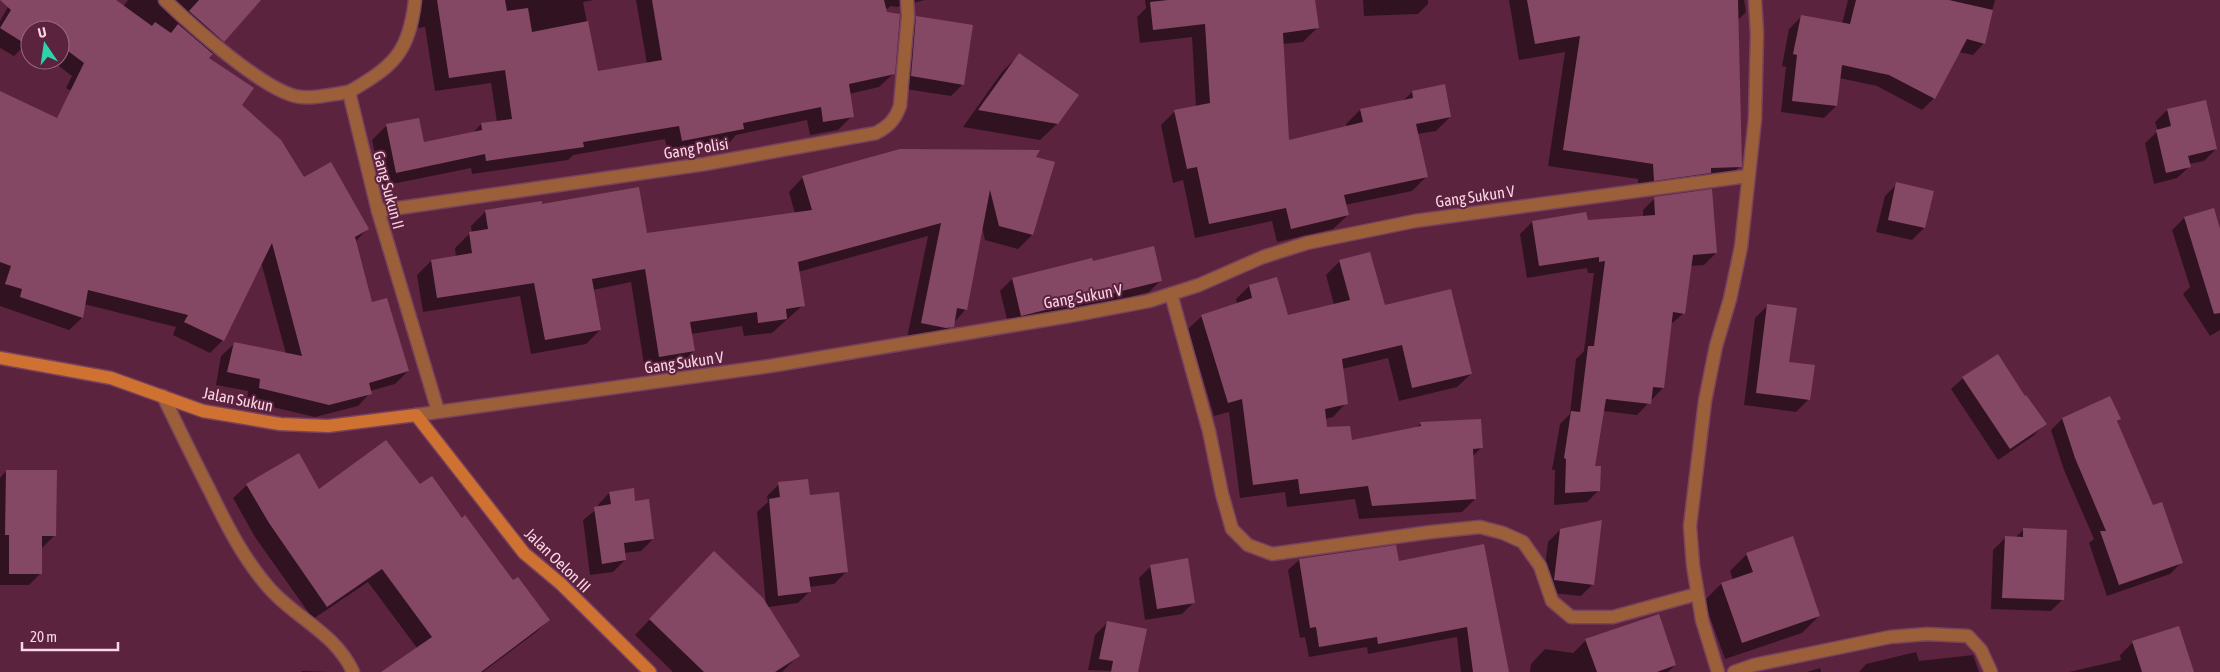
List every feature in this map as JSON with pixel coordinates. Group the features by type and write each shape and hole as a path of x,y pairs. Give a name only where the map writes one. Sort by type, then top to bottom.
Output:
{"street":[{"path":"165,0 187,22 276,89 296,96 348,92 375,76 395,60 406,44 413,23 415,0"},
{"name":"Gang Polisi","path":"378,211 706,164 876,134 887,128 896,119 900,106 908,16 907,0"},
{"path":"1718,672 1702,620 1697,594 1690,526 1705,401 1716,346 1730,300 1741,246 1755,119 1758,33 1755,0"},
{"name":"Gang Sukun II","path":"348,92 378,211 438,411"},
{"name":"Gang Sukun V","path":"416,415 770,366 1084,313 1149,301 1199,285 1263,256 1308,243 1415,221 1748,176"},
{"path":"1171,294 1209,431 1222,494 1232,529 1248,545 1272,554 1431,532 1480,528 1523,542 1540,566 1552,601 1571,617 1588,619 1614,617 1697,594"},
{"name":"Jalan Sukun","path":"0,358 111,378 203,411 280,424 328,426 416,415"},
{"path":"163,396 224,519 246,558 271,590 334,642 345,656 353,672"},
{"name":"Jalan Oelon III","path":"416,415 524,553 561,584 650,672"},
{"path":"1734,672 1890,637 1927,634 1968,636 1981,650 1991,672"}],"building":[{"path":"0,0 116,0 152,26 155,22 171,33 178,24 213,54 209,58 254,88 242,105 281,140 304,177 331,162 369,229 355,237 372,302 387,298 409,371 369,383 372,394 329,405 259,388 260,379 227,372 234,342 302,356 272,243 224,341 184,322 188,315 88,290 83,318 20,297 22,289 5,284 11,266 0,262 0,91 57,118 84,63 70,52 70,20 20,20 20,41 0,28 11,10"},
{"path":"199,0 261,0 224,42 189,11"},
{"path":"437,0 505,0 507,11 528,8 532,32 588,21 598,71 662,60 652,0 884,0 887,12 900,14 895,74 849,84 854,117 823,122 821,107 743,123 744,129 682,141 679,126 583,142 584,147 486,161 485,154 396,173 386,124 419,118 424,142 482,130 481,123 512,119 505,70 449,78"},
{"path":"1168,0 1315,0 1319,28 1283,33 1289,140 1363,122 1360,109 1413,98 1412,91 1445,84 1451,117 1416,124 1428,177 1344,195 1349,215 1291,229 1286,208 1209,224 1197,167 1187,169 1174,110 1210,103 1205,24 1153,30 1150,2"},
{"path":"1527,0 1738,0 1742,167 1711,168 1711,173 1654,181 1653,164 1563,150 1580,36 1535,44"},
{"path":"1856,0 1949,0 1993,10 1985,44 1967,39 1935,99 1889,75 1842,65 1837,106 1792,101 1797,55 1793,54 1801,15 1850,24"},
{"path":"916,16 973,25 964,85 911,76"},
{"path":"1019,53 1079,95 1058,124 978,110"},
{"path":"2206,100 2217,149 2188,156 2191,167 2166,173 2156,130 2171,126 2167,109"},
{"path":"900,149 1040,150 1036,157 1055,162 1033,235 999,226 990,190 967,310 957,308 954,327 946,328 921,323 941,223 798,262 805,306 786,309 787,319 758,323 757,312 690,322 695,351 659,357 645,269 592,279 601,330 545,340 534,283 437,298 431,260 472,253 469,232 488,229 485,210 542,201 542,204 639,187 647,233 812,210 802,176"},
{"path":"1896,182 1934,191 1925,228 1888,220"},
{"path":"1712,189 1717,253 1693,255 1685,314 1673,312 1664,388 1653,387 1651,404 1606,399 1595,466 1601,466 1600,491 1565,493 1566,459 1564,458 1571,411 1580,412 1588,346 1594,346 1605,261 1599,262 1599,257 1539,266 1532,221 1586,212 1588,220 1655,215 1654,197"},
{"path":"2214,208 2220,229 2220,313 2214,314 2184,217"},
{"path":"1154,246 1162,281 1021,316 1012,278 1092,258 1093,261"},
{"path":"1370,252 1385,305 1451,289 1472,374 1412,388 1402,345 1342,359 1348,404 1325,409 1327,427 1350,426 1352,440 1421,426 1420,422 1481,419 1483,448 1473,449 1476,499 1372,506 1368,486 1300,494 1298,479 1253,485 1242,399 1228,403 1201,315 1252,298 1249,285 1277,277 1288,315 1350,300 1339,260"},
{"path":"1767,304 1797,308 1789,362 1815,365 1810,400 1756,393"},
{"path":"1998,354 2025,396 2047,424 2010,449 1962,377"},
{"path":"2110,396 2121,419 2117,421 2153,505 2162,502 2183,563 2119,585 2100,531 2106,531 2075,458 2062,418"},
{"path":"386,440 420,484 432,476 462,518 465,515 513,580 518,577 550,620 481,672 381,672 432,637 382,569 327,607 269,523 246,484 299,453 319,489"},
{"path":"6,470 57,470 56,536 42,536 42,574 9,574 9,535 5,535"},
{"path":"808,479 810,495 839,492 848,572 809,577 811,592 778,596 769,499 780,497 778,482"},
{"path":"634,488 635,501 649,499 654,539 624,543 626,560 602,564 594,507 611,504 609,492"},
{"path":"1602,520 1594,585 1554,580 1560,529"},
{"path":"2023,528 2067,530 2064,600 2002,598 2005,536 2023,537"},
{"path":"1793,536 1820,616 1742,643 1721,583 1753,572 1746,553"},
{"path":"1484,544 1509,672 1473,672 1467,627 1378,644 1377,637 1319,647 1316,627 1310,628 1299,559 1396,545 1399,561"},
{"path":"714,551 763,598 800,656 775,672 704,672 649,619"},
{"path":"1188,558 1195,603 1157,609 1150,565"},
{"path":"1659,614 1676,665 1657,672 1597,672 1585,639"},
{"path":"1107,621 1147,629 1138,672 1111,672 1113,661 1099,659"},
{"path":"2179,626 2194,672 2142,672 2132,641"}]}
